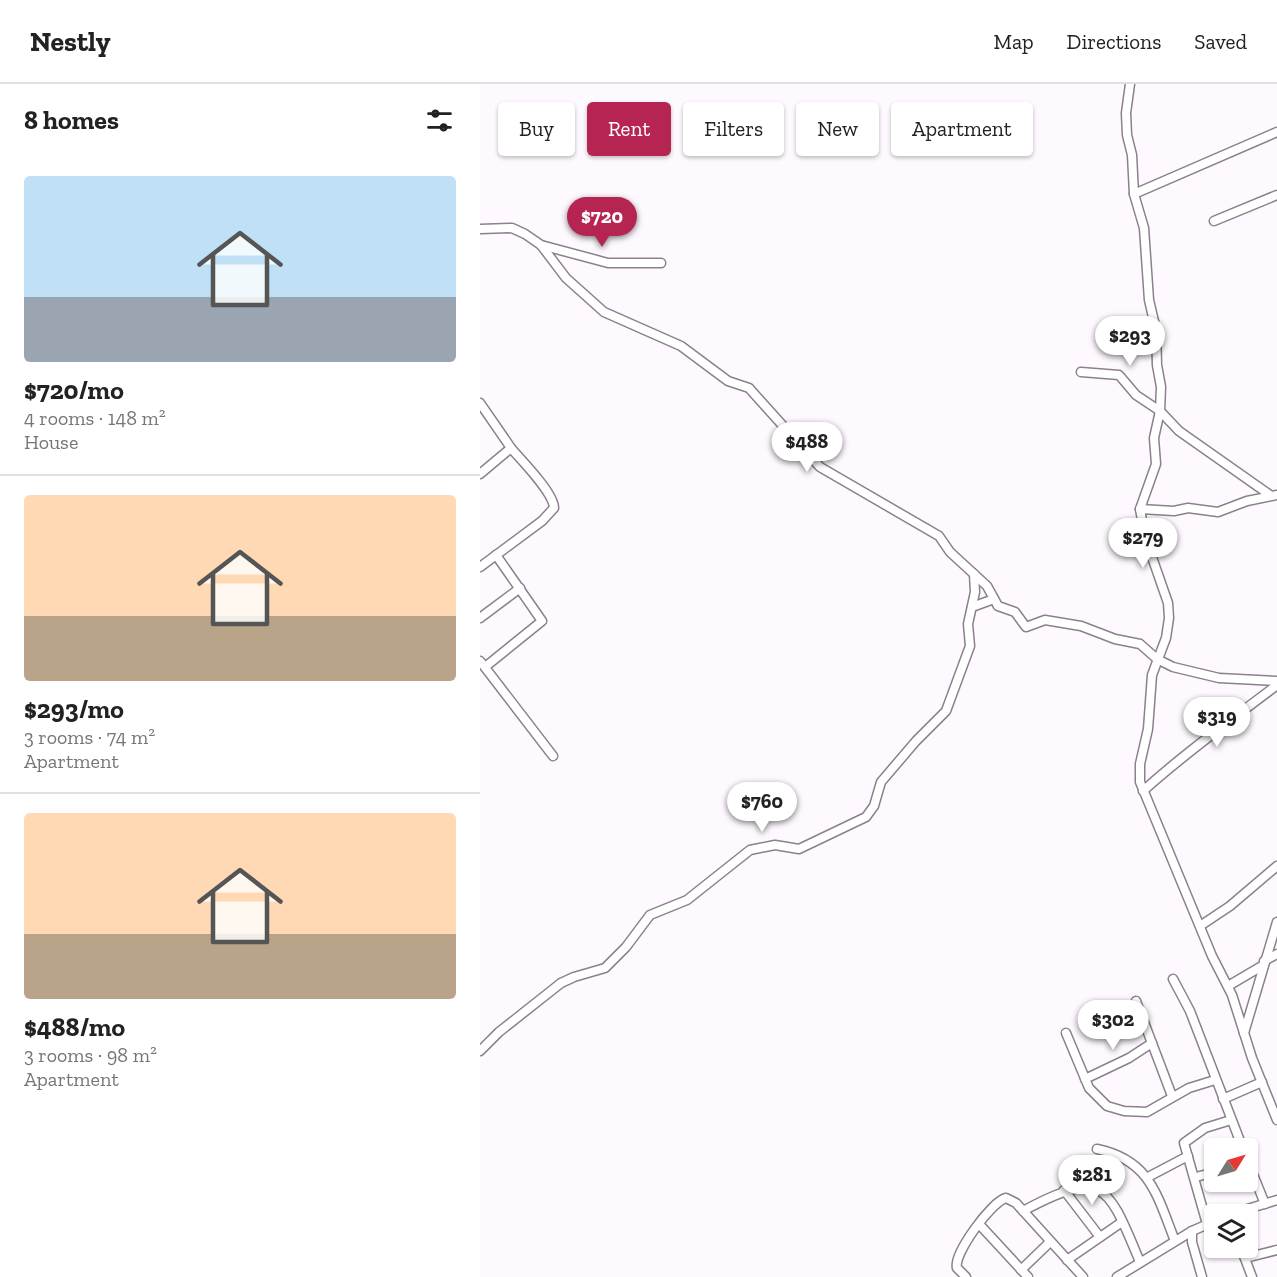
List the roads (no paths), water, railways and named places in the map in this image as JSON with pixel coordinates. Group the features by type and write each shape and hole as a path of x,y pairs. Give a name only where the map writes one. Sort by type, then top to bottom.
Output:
{"street":[{"path":"1131,84 1126,113 1127,135 1132,155 1134,194 1144,228 1149,300 1156,330 1160,411 1154,438 1156,464 1140,509 1145,537 1168,603 1168,632 1157,659 1148,703 1148,729 1140,764 1143,791 1228,986 1277,1120"},
{"path":"1134,194 1277,132"},
{"path":"1214,221 1277,195"},
{"path":"480,229 512,228 541,245 608,263 661,263"},
{"path":"541,245 559,271 597,306 640,330 686,348 728,381 749,388 820,467 936,533 950,552 987,586 1000,608 1015,612 1028,627 1045,620 1081,626 1115,639 1140,644 1157,659 1173,667 1219,678 1277,683"},
{"path":"1081,372 1119,375 1136,394 1160,411 1179,431 1274,495"},
{"path":"480,403 554,502 554,508 542,521 480,567"},
{"path":"480,474 512,448"},
{"path":"1140,509 1174,511 1188,508 1218,512 1274,495"},
{"path":"496,555 542,621 482,664 553,756"},
{"path":"480,1051 499,1032 565,981 605,968 626,947 650,915 687,900 750,850 775,846 799,849 866,817 874,806 881,782 913,744 946,711 970,646 968,624 975,588 974,574"},
{"path":"480,618 520,588"},
{"path":"972,607 994,599"},
{"path":"1143,791 1277,683"},
{"path":"1200,926 1230,906 1277,866"},
{"path":"1244,1033 1277,922"},
{"path":"1228,986 1277,954"},
{"path":"1173,979 1190,1011 1238,1138"},
{"path":"1136,1001 1172,1096"},
{"path":"1066,1033 1085,1079 1097,1098 1107,1106 1124,1111 1147,1112 1172,1096 1215,1080"},
{"path":"1085,1079 1129,1058 1152,1043"},
{"path":"1223,1099 1262,1082"},
{"path":"1205,1204 1184,1143 1205,1128 1231,1120"},
{"path":"1096,1149 1123,1157 1148,1177 1175,1241"},
{"path":"1148,1177 1188,1156"},
{"path":"1196,1177 1204,1175"},
{"path":"1023,1211 1064,1190 1079,1186 1104,1193 1114,1204 1140,1262"},
{"path":"1258,1187 1265,1204"},
{"path":"1064,1190 1100,1237"},
{"path":"966,1277 957,1268 956,1260 1000,1199 1012,1200 1083,1277"},
{"path":"1258,1206 1277,1200"},
{"path":"1068,1260 1122,1222"},
{"path":"980,1224 1028,1277"},
{"path":"1123,1275 1140,1262 1204,1225"},
{"path":"1192,1231 1192,1242 1202,1277"},
{"path":"1021,1270 1050,1242"},
{"path":"1258,1255 1277,1250"},
{"path":"1245,1258 1252,1277"}]}
